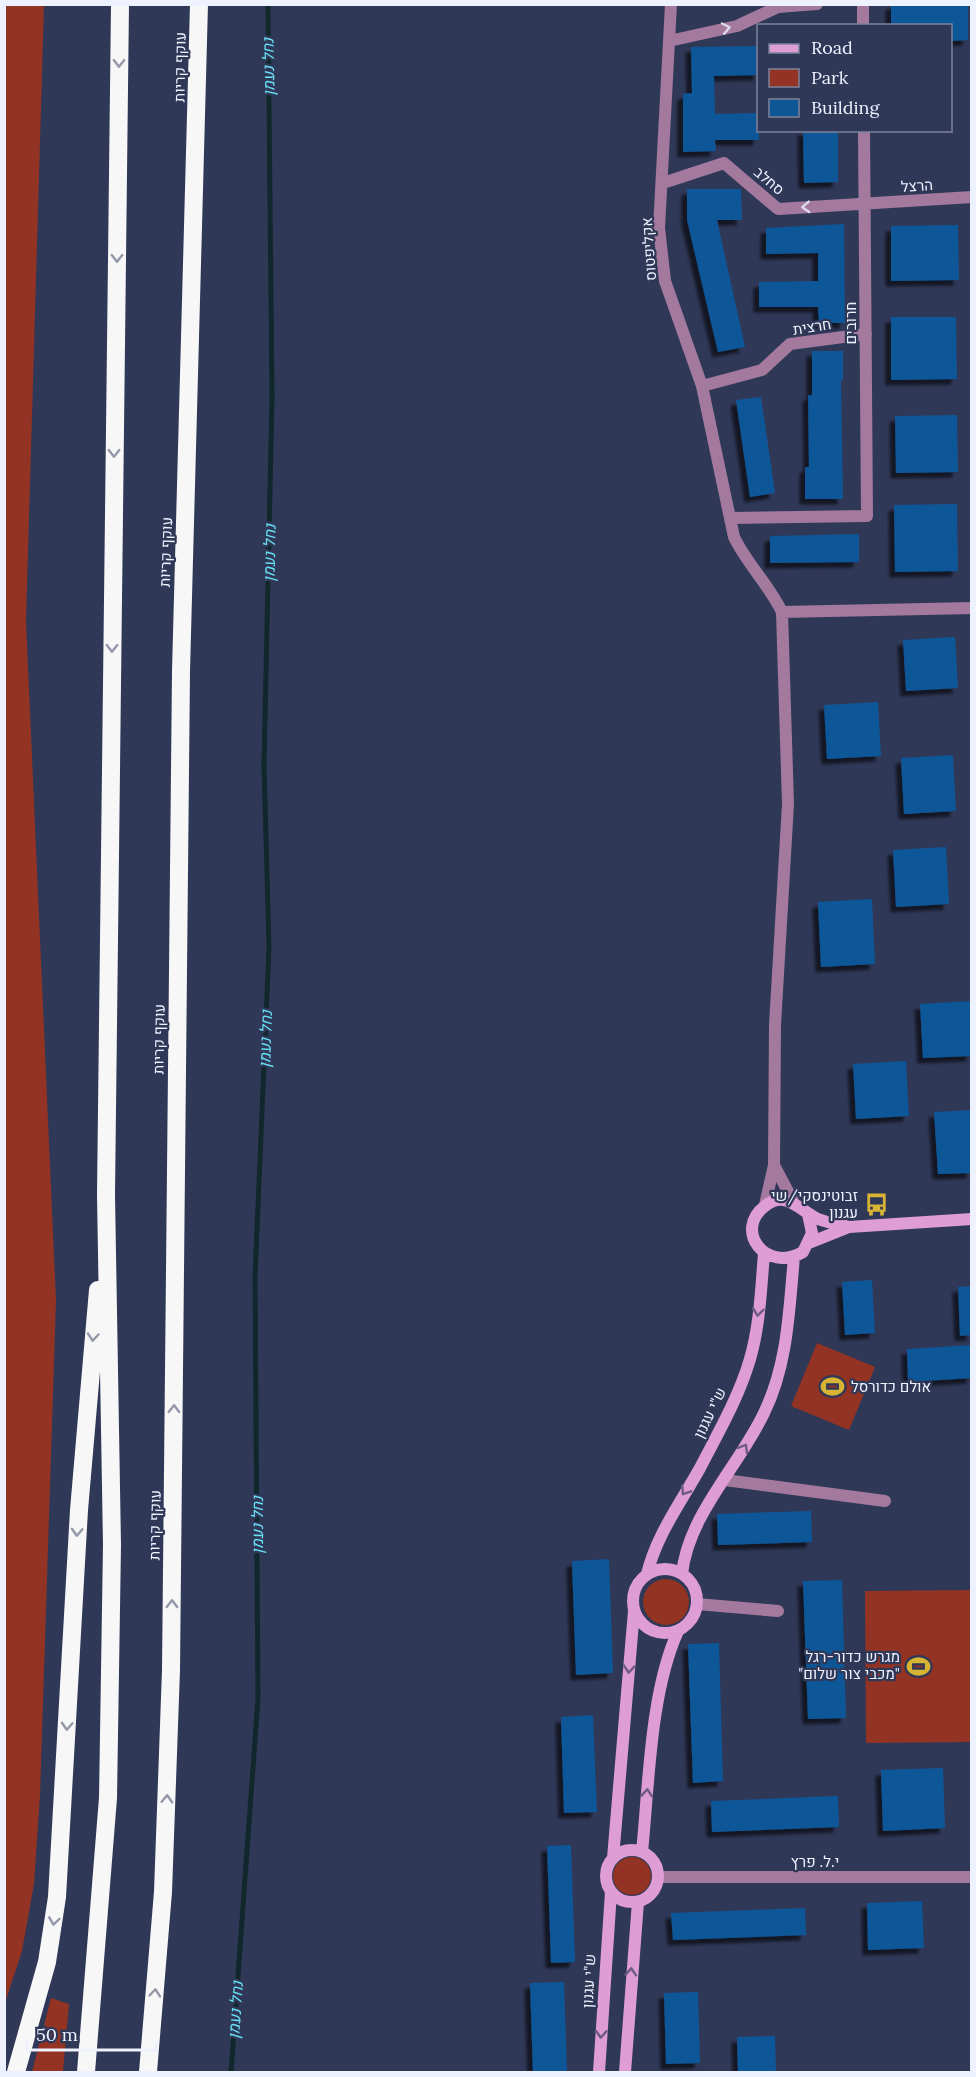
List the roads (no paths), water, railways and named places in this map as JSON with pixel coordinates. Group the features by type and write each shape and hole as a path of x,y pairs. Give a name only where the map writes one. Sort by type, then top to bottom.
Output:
{"highway":[{"path":"86,2073 108,1798 112,1545 106,1195 120,4"},
{"name":"עוקף קריות","path":"148,2073 163,1892 171,1670 181,671 199,4"},
{"path":"16,2073 47,1962 57,1897 79,1510 106,1195"}],"street":[{"name":"אקליפטוס","path":"670,4 659,228 665,281 702,386 734,537 743,555 773,593 782,612"},
{"path":"669,41 737,26 778,7 817,4"},
{"path":"863,4 864,24"},
{"name":"חרובים","path":"731,518 867,516 864,132"},
{"name":"סחלב","path":"663,183 724,163 778,209 865,205"},
{"name":"הרצל","path":"865,205 972,197"},
{"name":"חרצית","path":"702,386 762,370 790,344 866,334"},
{"path":"765,1205 774,1165 775,1025 788,804 782,612 972,608"},
{"path":"774,1165 793,1201 808,1214 849,1227"},
{"path":"793,1201 774,1201 765,1205 757,1214 753,1225 753,1237 764,1254 784,1260 803,1252 812,1233 808,1214"},
{"path":"809,1243 849,1227 972,1219"},
{"name":"ש\"י עגנון","path":"647,1574 658,1539 720,1428 750,1359 759,1313 764,1254"},
{"path":"682,1574 689,1539 764,1414 776,1384 784,1354 794,1257"},
{"path":"725,1480 885,1501"},
{"path":"613,1858 626,1851 642,1852 654,1862 658,1877 654,1890 638,1902 623,1900 611,1892 606,1871 613,1858 634,1590 647,1574 665,1569 682,1574 694,1587 697,1604 687,1624 678,1631 662,1680 648,1784 642,1852"},
{"path":"697,1604 778,1611"},
{"path":"634,1611 646,1628 656,1633 678,1631"},
{"name":"י.ל. פרץ","path":"658,1877 972,1877"},
{"name":"ש\"י עגנון","path":"599,2073 611,1892"},
{"path":"625,2073 638,1902"}],"waterway":[{"name":"נחל נעמן","path":"231,2072 258,1699 255,1277 269,947 264,765 272,397 268,4"}],"place":[{"name":"זבוטינסקי/שי עגנון","path":"876,1205"},
{"name":"אולם כדורסל","path":"833,1387"},
{"name":"מגרש כדור-רגל \"מכבי צור שלום\"","path":"918,1666"}]}
